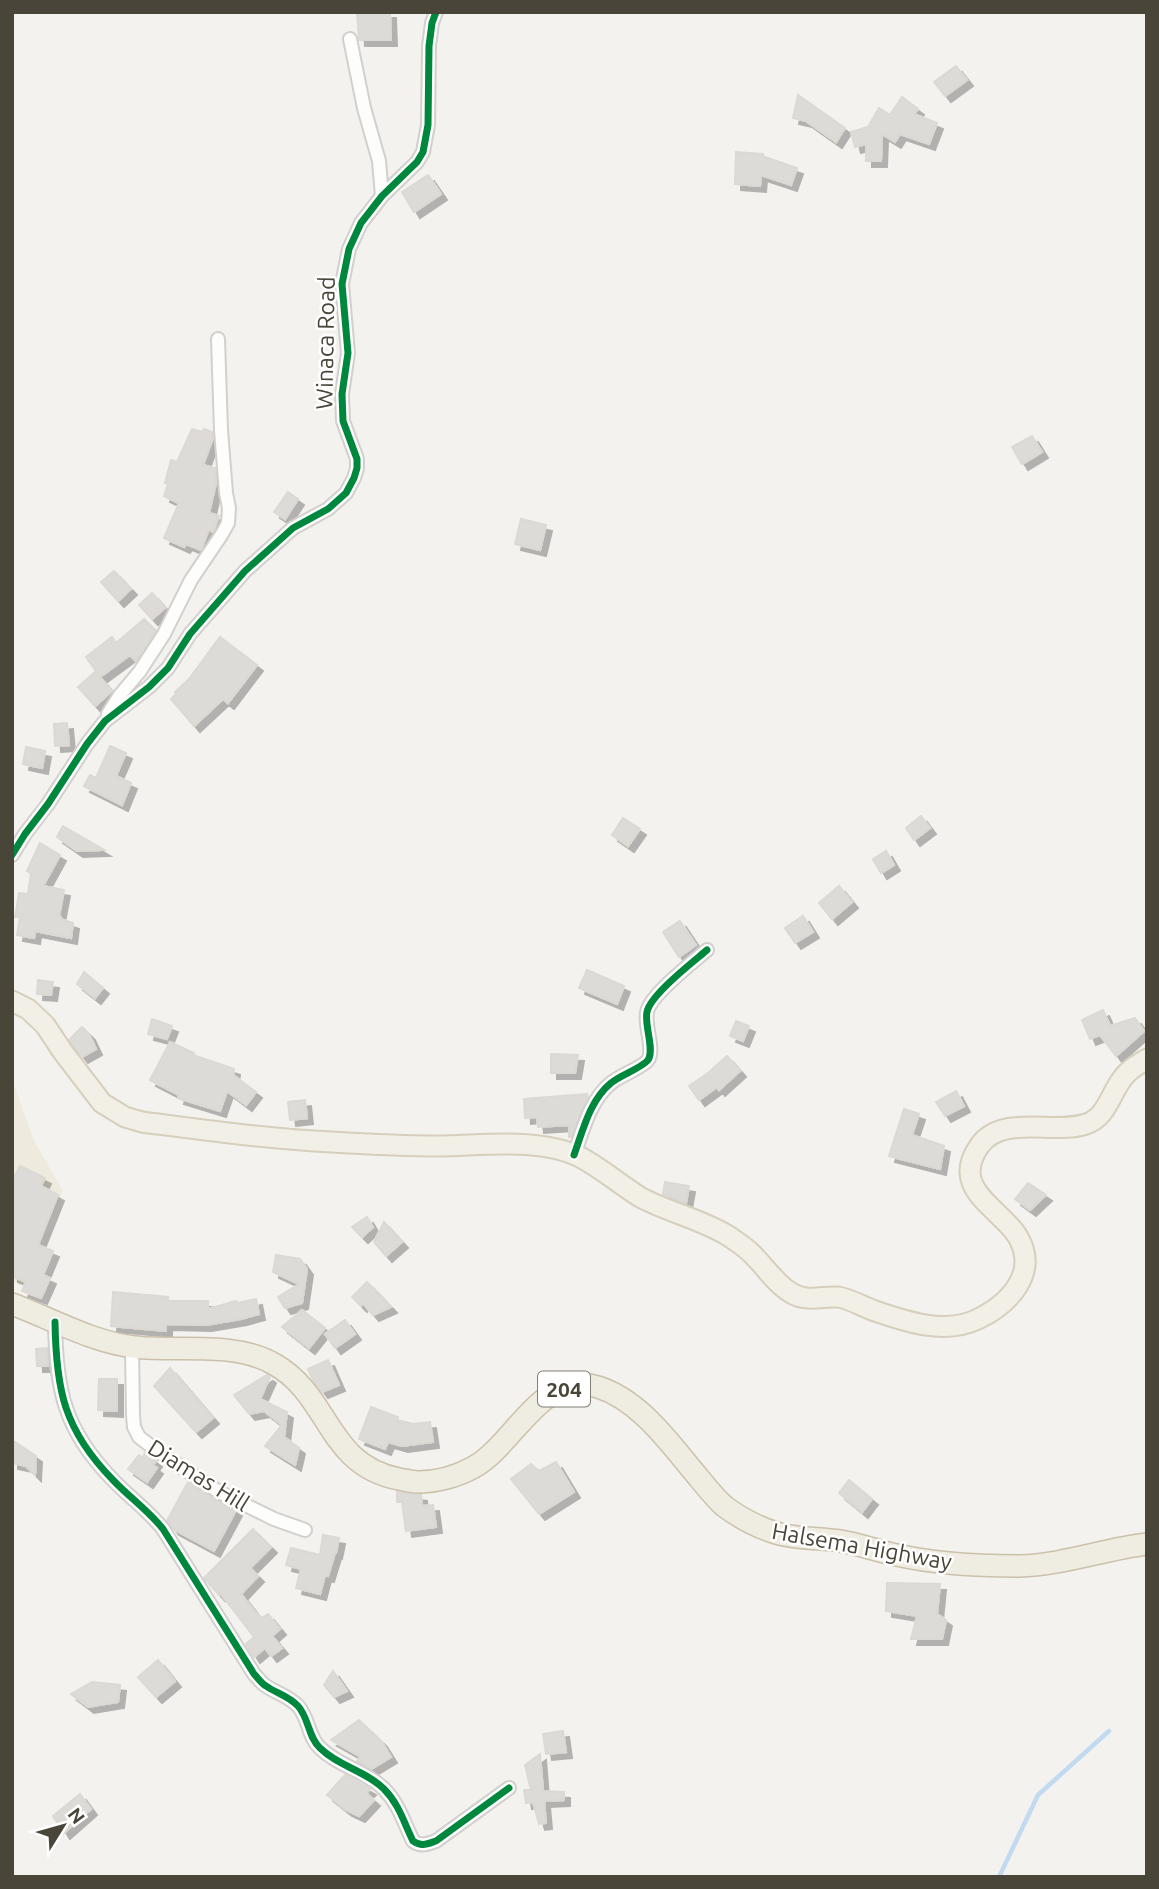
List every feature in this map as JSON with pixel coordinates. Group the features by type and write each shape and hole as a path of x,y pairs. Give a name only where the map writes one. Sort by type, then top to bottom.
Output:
{"highway":[{"name":"Halsema Highway","path":"12,1304 102,1339 132,1347 224,1349 248,1353 273,1363 292,1377 310,1397 351,1457 365,1468 387,1476 418,1482 451,1478 476,1466 494,1452 540,1403 556,1391 576,1385 597,1387 628,1402 652,1424 722,1504 751,1524 778,1534 842,1542 915,1559 1020,1566 1050,1563 1147,1544"}],"main road":[{"path":"12,1001 28,1009 44,1025 102,1103 125,1117 142,1122 254,1137 434,1146 531,1145 556,1148 596,1166 641,1197 727,1235 751,1253 793,1294 810,1299 841,1297 874,1311 926,1326 954,1325 978,1319 1017,1288 1026,1271 1025,1251 1017,1235 987,1205 971,1178 971,1165 981,1144 995,1132 1019,1127 1071,1128 1090,1123 1102,1113 1131,1069 1147,1059"}],"street":[{"name":"Winaca Road","path":"12,855 105,721 149,687 167,668 190,634 245,571 293,528 328,509 346,493 354,478 357,459 343,421 342,394 348,353 342,284 349,249 361,223 423,152 428,125 429,46 436,12"},
{"path":"350,39 364,108 379,161 382,196"},
{"path":"105,721 120,695 140,671 164,634 191,580 228,523 229,508 222,454 218,339"},
{"path":"575,1155 589,1113 601,1094 624,1074 646,1063 649,1057 651,1051 646,1013 649,1006 660,992 707,950"},
{"path":"55,1322 56,1353 64,1404 74,1429 93,1458 152,1516 254,1674 266,1686 298,1706 318,1746 383,1789 395,1802 413,1841 418,1844 436,1841 509,1788"},
{"name":"Diamas Hill","path":"132,1347 133,1415 134,1427 139,1437 219,1492 274,1519 305,1530"}],"shaded area":[{"path":"12,1079 33,1139 63,1191 21,1285 12,1281"}],"building":[{"path":"357,12 390,12 391,40 359,40"},
{"path":"956,66 967,80 945,96 934,82"},
{"path":"798,95 845,128 836,142 806,121 793,118"},
{"path":"902,97 918,109 914,114 937,123 929,144 900,134 895,142 882,134 881,161 866,161 866,144 855,147 851,132 868,127 879,108 890,115"},
{"path":"736,152 763,154 762,156 797,168 791,185 761,175 760,186 735,184"},
{"path":"428,175 441,194 414,212 402,192"},
{"path":"192,429 212,432 213,438 203,465 215,468 216,483 209,513 219,516 213,532 209,529 201,550 186,544 184,547 164,538 179,503 164,496 168,484 165,483 171,460 177,462"},
{"path":"1032,436 1042,452 1022,464 1012,447"},
{"path":"288,492 298,499 285,519 274,512"},
{"path":"521,519 546,525 540,550 515,544"},
{"path":"114,571 131,589 118,601 101,582"},
{"path":"152,593 165,608 152,619 139,605"},
{"path":"144,619 156,631 136,661 130,655 100,677 86,657 112,637 116,643"},
{"path":"220,637 257,665 228,703 223,699 194,726 171,699"},
{"path":"95,672 112,691 95,706 78,687"},
{"path":"67,723 69,745 55,746 54,724"},
{"path":"110,746 126,753 116,776 131,783 122,805 84,786 90,775 96,778"},
{"path":"26,747 45,751 42,768 23,764"},
{"path":"921,816 930,828 914,840 906,828"},
{"path":"623,818 640,829 628,846 612,835"},
{"path":"63,826 104,850 77,851 57,837"},
{"path":"40,843 60,855 43,886 64,890 59,916 73,923 71,938 35,931 34,938 17,935 20,917 15,917 19,893 28,894 31,873 27,871"},
{"path":"886,851 894,865 881,873 873,859"},
{"path":"839,886 852,902 832,919 819,903"},
{"path":"803,916 813,932 795,943 785,928"},
{"path":"680,921 696,945 679,957 663,932"},
{"path":"587,970 624,986 617,1004 579,988"},
{"path":"84,972 103,988 95,998 77,984"},
{"path":"38,980 53,982 51,995 37,994"},
{"path":"1103,1010 1110,1026 1135,1018 1144,1031 1116,1056 1100,1035 1090,1039 1082,1020"},
{"path":"152,1019 172,1026 167,1039 148,1034"},
{"path":"736,1021 749,1026 743,1041 730,1036"},
{"path":"82,1027 89,1034 96,1049 82,1057 69,1040"},
{"path":"170,1042 194,1053 193,1055 234,1069 233,1075 256,1092 246,1105 227,1091 220,1111 178,1098 179,1095 150,1080"},
{"path":"551,1054 578,1055 575,1073 551,1073"},
{"path":"727,1056 740,1071 719,1090 717,1087 699,1100 689,1086"},
{"path":"956,1091 964,1106 945,1116 936,1102"},
{"path":"587,1094 588,1098 571,1137 569,1125 538,1127 537,1117 525,1118 524,1099"},
{"path":"305,1100 307,1118 290,1120 288,1102"},
{"path":"904,1109 919,1114 912,1135 944,1146 940,1169 889,1156"},
{"path":"20,1166 45,1178 41,1186 58,1195 38,1245 53,1251 43,1275 50,1278 41,1298 22,1291 26,1282 12,1276 12,1181"},
{"path":"665,1182 689,1186 686,1203 663,1194"},
{"path":"1028,1183 1046,1195 1030,1210 1015,1199"},
{"path":"367,1217 373,1227 362,1237 352,1227"},
{"path":"384,1222 402,1242 386,1256 374,1242"},
{"path":"276,1255 300,1259 307,1269 302,1303 285,1308 278,1297 299,1284 273,1272"},
{"path":"367,1282 391,1307 373,1315 363,1303 361,1306 352,1297"},
{"path":"113,1292 168,1297 168,1301 208,1301 208,1309 236,1301 256,1299 259,1314 206,1325 166,1324 166,1331 111,1326"},
{"path":"302,1310 325,1328 309,1348 282,1327"},
{"path":"345,1320 355,1334 335,1348 325,1334"},
{"path":"47,1348 48,1366 37,1366 36,1349"},
{"path":"328,1360 339,1385 322,1392 308,1369"},
{"path":"170,1368 213,1418 196,1432 154,1386"},
{"path":"267,1375 270,1377 260,1399 287,1412 284,1437 299,1448 295,1465 265,1446 282,1425 264,1411 249,1414 234,1395"},
{"path":"99,1379 117,1379 117,1411 98,1410"},
{"path":"371,1407 398,1417 397,1420 413,1424 430,1422 433,1442 402,1446 388,1442 385,1449 359,1439"},
{"path":"12,1440 36,1456 35,1475 26,1466 12,1463"},
{"path":"145,1453 156,1461 153,1465 157,1468 147,1482 128,1469 139,1455 142,1458"},
{"path":"556,1462 574,1492 539,1514 511,1479 531,1464 539,1471"},
{"path":"849,1480 872,1499 862,1512 839,1493"},
{"path":"188,1482 236,1510 214,1551 173,1529 167,1521"},
{"path":"397,1492 421,1495 422,1506 433,1505 436,1527 406,1531 402,1502 397,1502"},
{"path":"253,1529 271,1547 250,1568 258,1576 241,1594 256,1613 262,1618 268,1614 280,1629 272,1636 282,1648 271,1656 265,1648 254,1657 246,1644 254,1637 220,1593 219,1595 204,1578"},
{"path":"323,1535 339,1538 320,1594 296,1588 301,1569 286,1565 291,1548 320,1555"},
{"path":"887,1583 940,1584 937,1614 946,1620 942,1639 911,1639 917,1616 886,1611"},
{"path":"158,1660 175,1681 156,1697 138,1677"},
{"path":"333,1671 347,1691 334,1697 324,1685"},
{"path":"92,1682 120,1685 118,1702 88,1707 71,1694"},
{"path":"359,1720 381,1741 391,1757 371,1769 357,1761 361,1757 331,1740"},
{"path":"563,1731 566,1752 546,1754 543,1734"},
{"path":"540,1754 543,1791 564,1792 564,1800 544,1801 546,1823 539,1824 533,1802 526,1803 524,1790 531,1790 525,1765"},
{"path":"345,1775 370,1789 366,1793 374,1800 359,1816 346,1810 327,1795"},
{"path":"80,1794 91,1809 64,1833 53,1816"}],"waterway":[{"path":"999,1877 1038,1795 1109,1731"}],"cycle path":[{"path":"12,855 105,721 149,687 168,668 190,634 245,571 293,528 328,509 346,493 354,478 357,459 343,421 342,394 348,353 342,284 349,249 361,223 423,152 428,125 429,46 436,12"},
{"path":"574,1155 588,1116 604,1090 648,1060 650,1050 646,1017 650,1005 673,979 707,950"},
{"path":"55,1322 61,1389 73,1426 83,1444 96,1462 163,1529 254,1674 264,1685 298,1706 316,1744 327,1754 384,1789 397,1807 413,1841 419,1844 436,1841 509,1788"}]}
